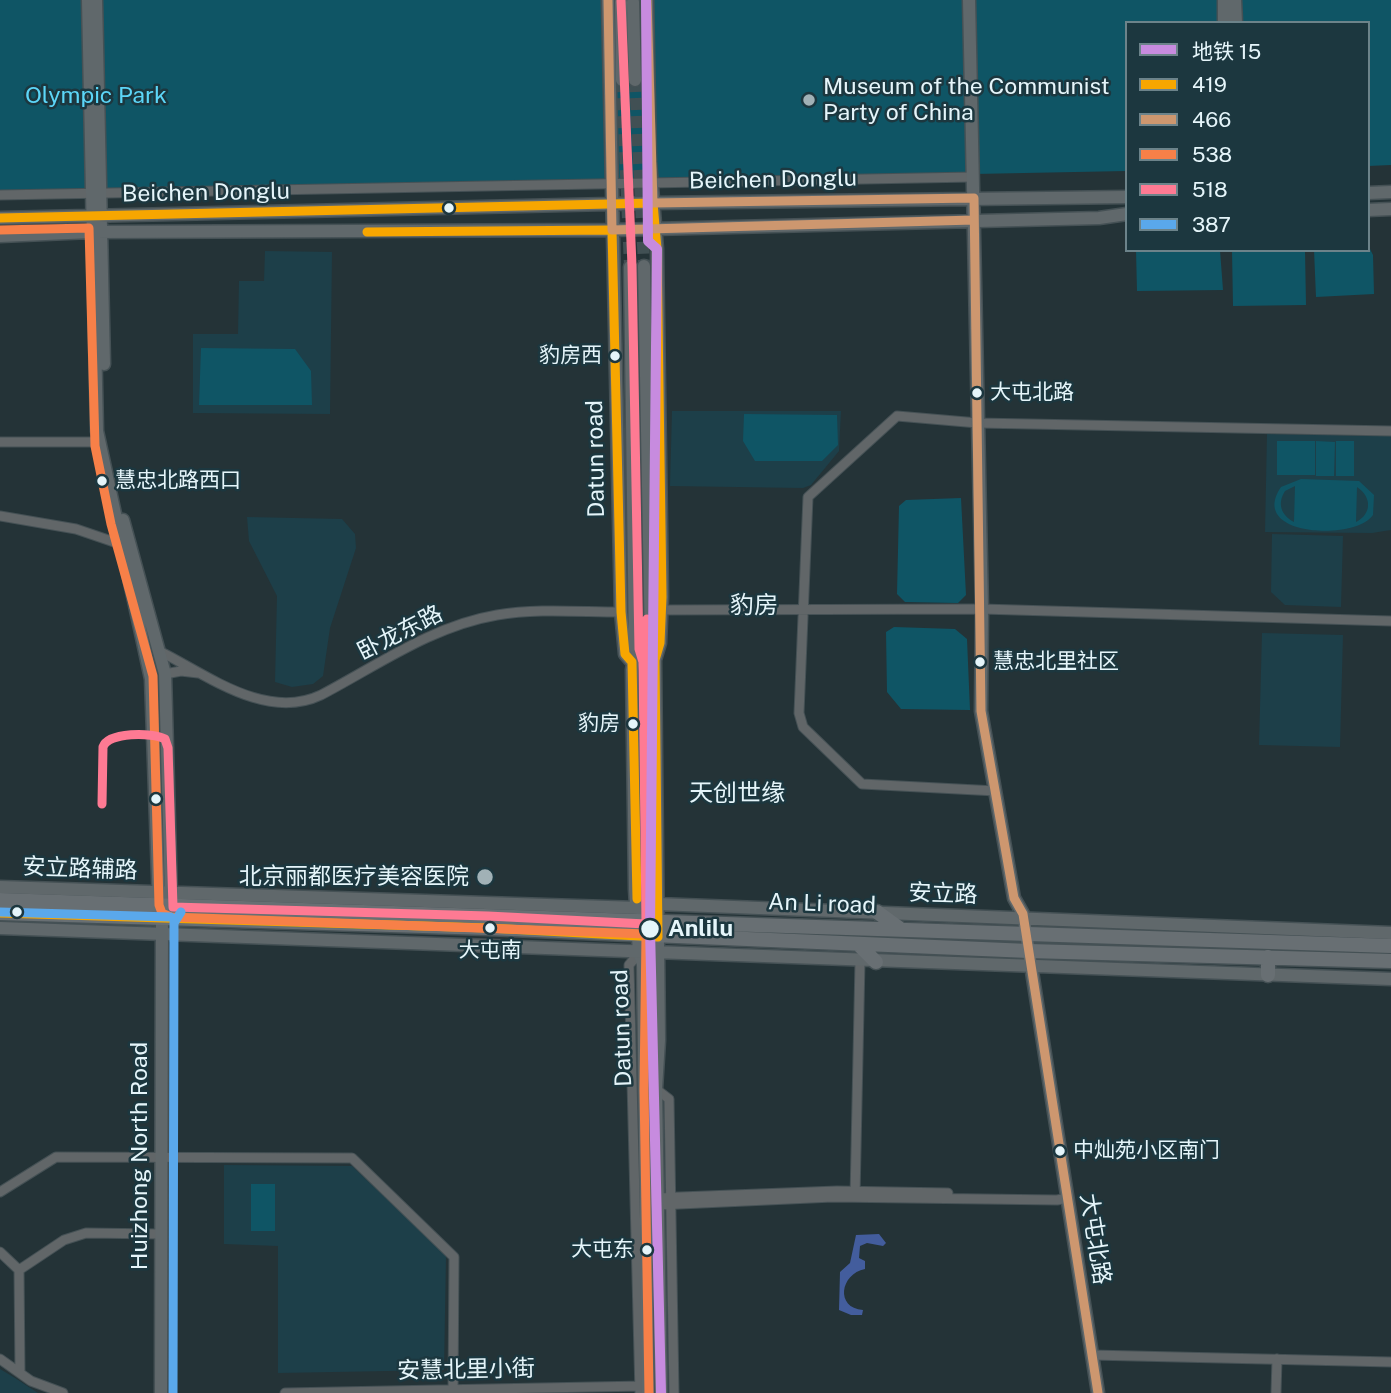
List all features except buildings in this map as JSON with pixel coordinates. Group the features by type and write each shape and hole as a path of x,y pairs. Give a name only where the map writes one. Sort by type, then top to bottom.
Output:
{"main road":[{"name":"An Li road","path":"0,900 638,937 1391,961"},
{"name":"An Li road","path":"0,913 164,908 638,914 658,922 901,929 1024,925 1391,946"},
{"path":"877,912 901,929"},
{"path":"859,945 876,962"},
{"path":"1268,957 1268,975"}],"street":[{"path":"88,0 96,232"},
{"path":"95,194 96,0"},
{"name":"Datun road","path":"608,0 621,611 625,654 632,662"},
{"path":"647,0 652,183 656,229 662,610 660,643 655,660 658,904"},
{"path":"969,0 982,609 981,711 1014,898 1024,925 1028,951"},
{"path":"1224,0 1224,21"},
{"path":"1235,0 1236,21"},
{"path":"627,2 629,80"},
{"name":"Beichen Donglu","path":"0,195 973,177"},
{"path":"1370,193 1391,192"},
{"name":"Beichen Donglu","path":"0,218 653,203 1125,197"},
{"path":"1370,210 1391,209"},
{"name":"Beichen Donglu","path":"0,236 96,232 612,230 1099,218 1125,214"},
{"name":"Huizhong North Road","path":"96,232 98,442 120,544 141,623 151,679 164,908"},
{"name":"Huizhong North Road","path":"96,232 107,445 123,521 164,674 161,1393"},
{"path":"644,266 651,649 655,660"},
{"name":"Datun road","path":"630,267 635,638 632,662 638,937 643,964 660,1200 644,1390"},
{"path":"996,791 862,783 848,773 800,721 801,609 808,497 897,416 978,423 1391,431"},
{"path":"0,442 98,442"},
{"path":"0,516 76,529 120,544"},
{"path":"662,610 982,609 1391,621"},
{"name":"卧龙东路","path":"160,652 256,698 285,701 310,699 440,631 470,621 522,612 621,611"},
{"name":"卧龙东路","path":"164,674 190,671 206,676"},
{"name":"安立路辅路","path":"0,887 164,908"},
{"name":"Datun road","path":"658,904 659,1040 656,1089 660,1200 661,1393"},
{"name":"安立路","path":"638,914 658,904 877,912 1024,925 1391,933"},
{"path":"0,928 164,908 639,953 1391,979"},
{"name":"大屯北路","path":"1028,951 1098,1393"},
{"path":"639,953 629,965 644,1390"},
{"path":"855,1195 860,961"},
{"path":"0,1192 56,1157 352,1158 454,1257 453,1391"},
{"path":"674,1393 660,1200 855,1195 1068,1198"},
{"path":"19,1270 64,1240 86,1233 161,1234"},
{"path":"0,1252 19,1270 20,1373"},
{"path":"1092,1354 1391,1362"},
{"path":"0,1359 49,1390 63,1393"},
{"path":"1276,1393 1277,1359"},
{"name":"安慧北里小街","path":"285,1393 644,1390"}],"shaded area":[{"path":"265,251 332,252 330,414 193,413 193,334 238,334 239,281 264,281"},
{"path":"672,411 841,411 839,451 811,485 803,488 670,486"},
{"path":"1267,434 1391,436 1391,530 1372,533 1265,532"},
{"path":"247,517 342,519 355,534 356,548 330,628 323,676 313,684 292,687 275,682 277,596 249,541"},
{"path":"1272,534 1343,536 1341,607 1285,605 1271,592"},
{"path":"1262,633 1343,635 1340,747 1259,745"},
{"path":"224,1165 352,1166 446,1255 444,1370 278,1373 278,1246 224,1244"},
{"path":"0,1369 15,1378 38,1393 0,1393"}],"green space":[{"name":"Olympic Park","path":"0,0 1391,0 1391,165 1370,166 1370,21 1125,21 1125,171 0,193"},
{"path":"1370,249 1373,255 1374,294 1316,297 1314,252 1370,252"},
{"path":"1136,252 1220,252 1223,290 1137,291"},
{"path":"1232,252 1305,252 1306,305 1233,306"},
{"path":"201,348 295,349 311,371 312,405 199,405"},
{"path":"744,414 837,415 838,445 822,461 755,461 743,441"},
{"path":"1277,441 1315,441 1315,475 1277,475"},
{"path":"1316,441 1335,442 1334,476 1316,476"},
{"path":"1336,441 1354,441 1354,476 1336,476"},
{"path":"1301,479 1359,481 1374,495 1373,515 1363,523 1347,529 1308,530 1291,525 1279,516 1274,504 1281,487","holes":["1295,486 1294,521 1294,522 1283,513 1281,505 1285,491","1357,487 1362,491 1368,505 1365,515 1356,522"]},
{"path":"961,498 966,595 958,603 905,602 897,594 899,506 906,500"},
{"path":"894,627 955,629 967,639 970,710 901,709 887,692 886,632"},
{"path":"251,1184 275,1184 275,1231 251,1231"}],"water":[{"path":"879,1234 886,1243 883,1246 867,1243 860,1246 859,1258 865,1261 865,1269 850,1277 844,1291 848,1303 863,1310 862,1315 851,1315 839,1310 840,1272 850,1263 856,1235"}],"tunnel":[{"path":"622,80 630,267"},
{"path":"635,80 644,266"}],"metro line":[{"name":"15","path":"646,0 648,241 657,249 650,929 661,1393"}],"transit line":[{"name":"466","path":"608,0 612,230 974,220"},
{"name":"466","path":"647,0 653,203 974,198 981,711 1014,898 1023,914 1098,1393"},
{"name":"518","path":"102,804 103,747 107,742 113,738 131,735 151,735 165,739 168,748 173,907 488,916 646,924 643,662 639,649 632,266 621,1"},
{"name":"419","path":"0,218 653,203 657,249 662,597 660,643 655,660 658,937 488,928 0,913"},
{"name":"538","path":"0,230 89,228 95,446 111,524 153,676 159,905 162,913 171,917 646,934 644,1089 649,1393"},
{"name":"419","path":"367,232 612,230 621,612 625,654 632,662 637,899"},
{"name":"518","path":"647,619 644,664 649,899"},
{"name":"387","path":"0,912 171,917"},
{"name":"387","path":"173,1393 174,923 181,912"}],"place":[{"name":"Museum of the Communist Party of China","path":"809,100"},
{"name":"豹房西","path":"615,356"},
{"name":"大屯北路","path":"977,393"},
{"name":"慧忠北路西口","path":"102,481"},
{"name":"慧忠北里社区","path":"980,662"},
{"name":"豹房","path":"633,724"},
{"name":"北京丽都医疗美容医院","path":"485,877"},
{"name":"大屯南","path":"490,928"},
{"name":"Anlilu","path":"650,929"},
{"name":"中灿苑小区南门","path":"1060,1151"},
{"name":"大屯东","path":"647,1250"}],"district":[{"name":"豹房","path":"754,606"},
{"name":"天创世缘","path":"737,794"}]}
